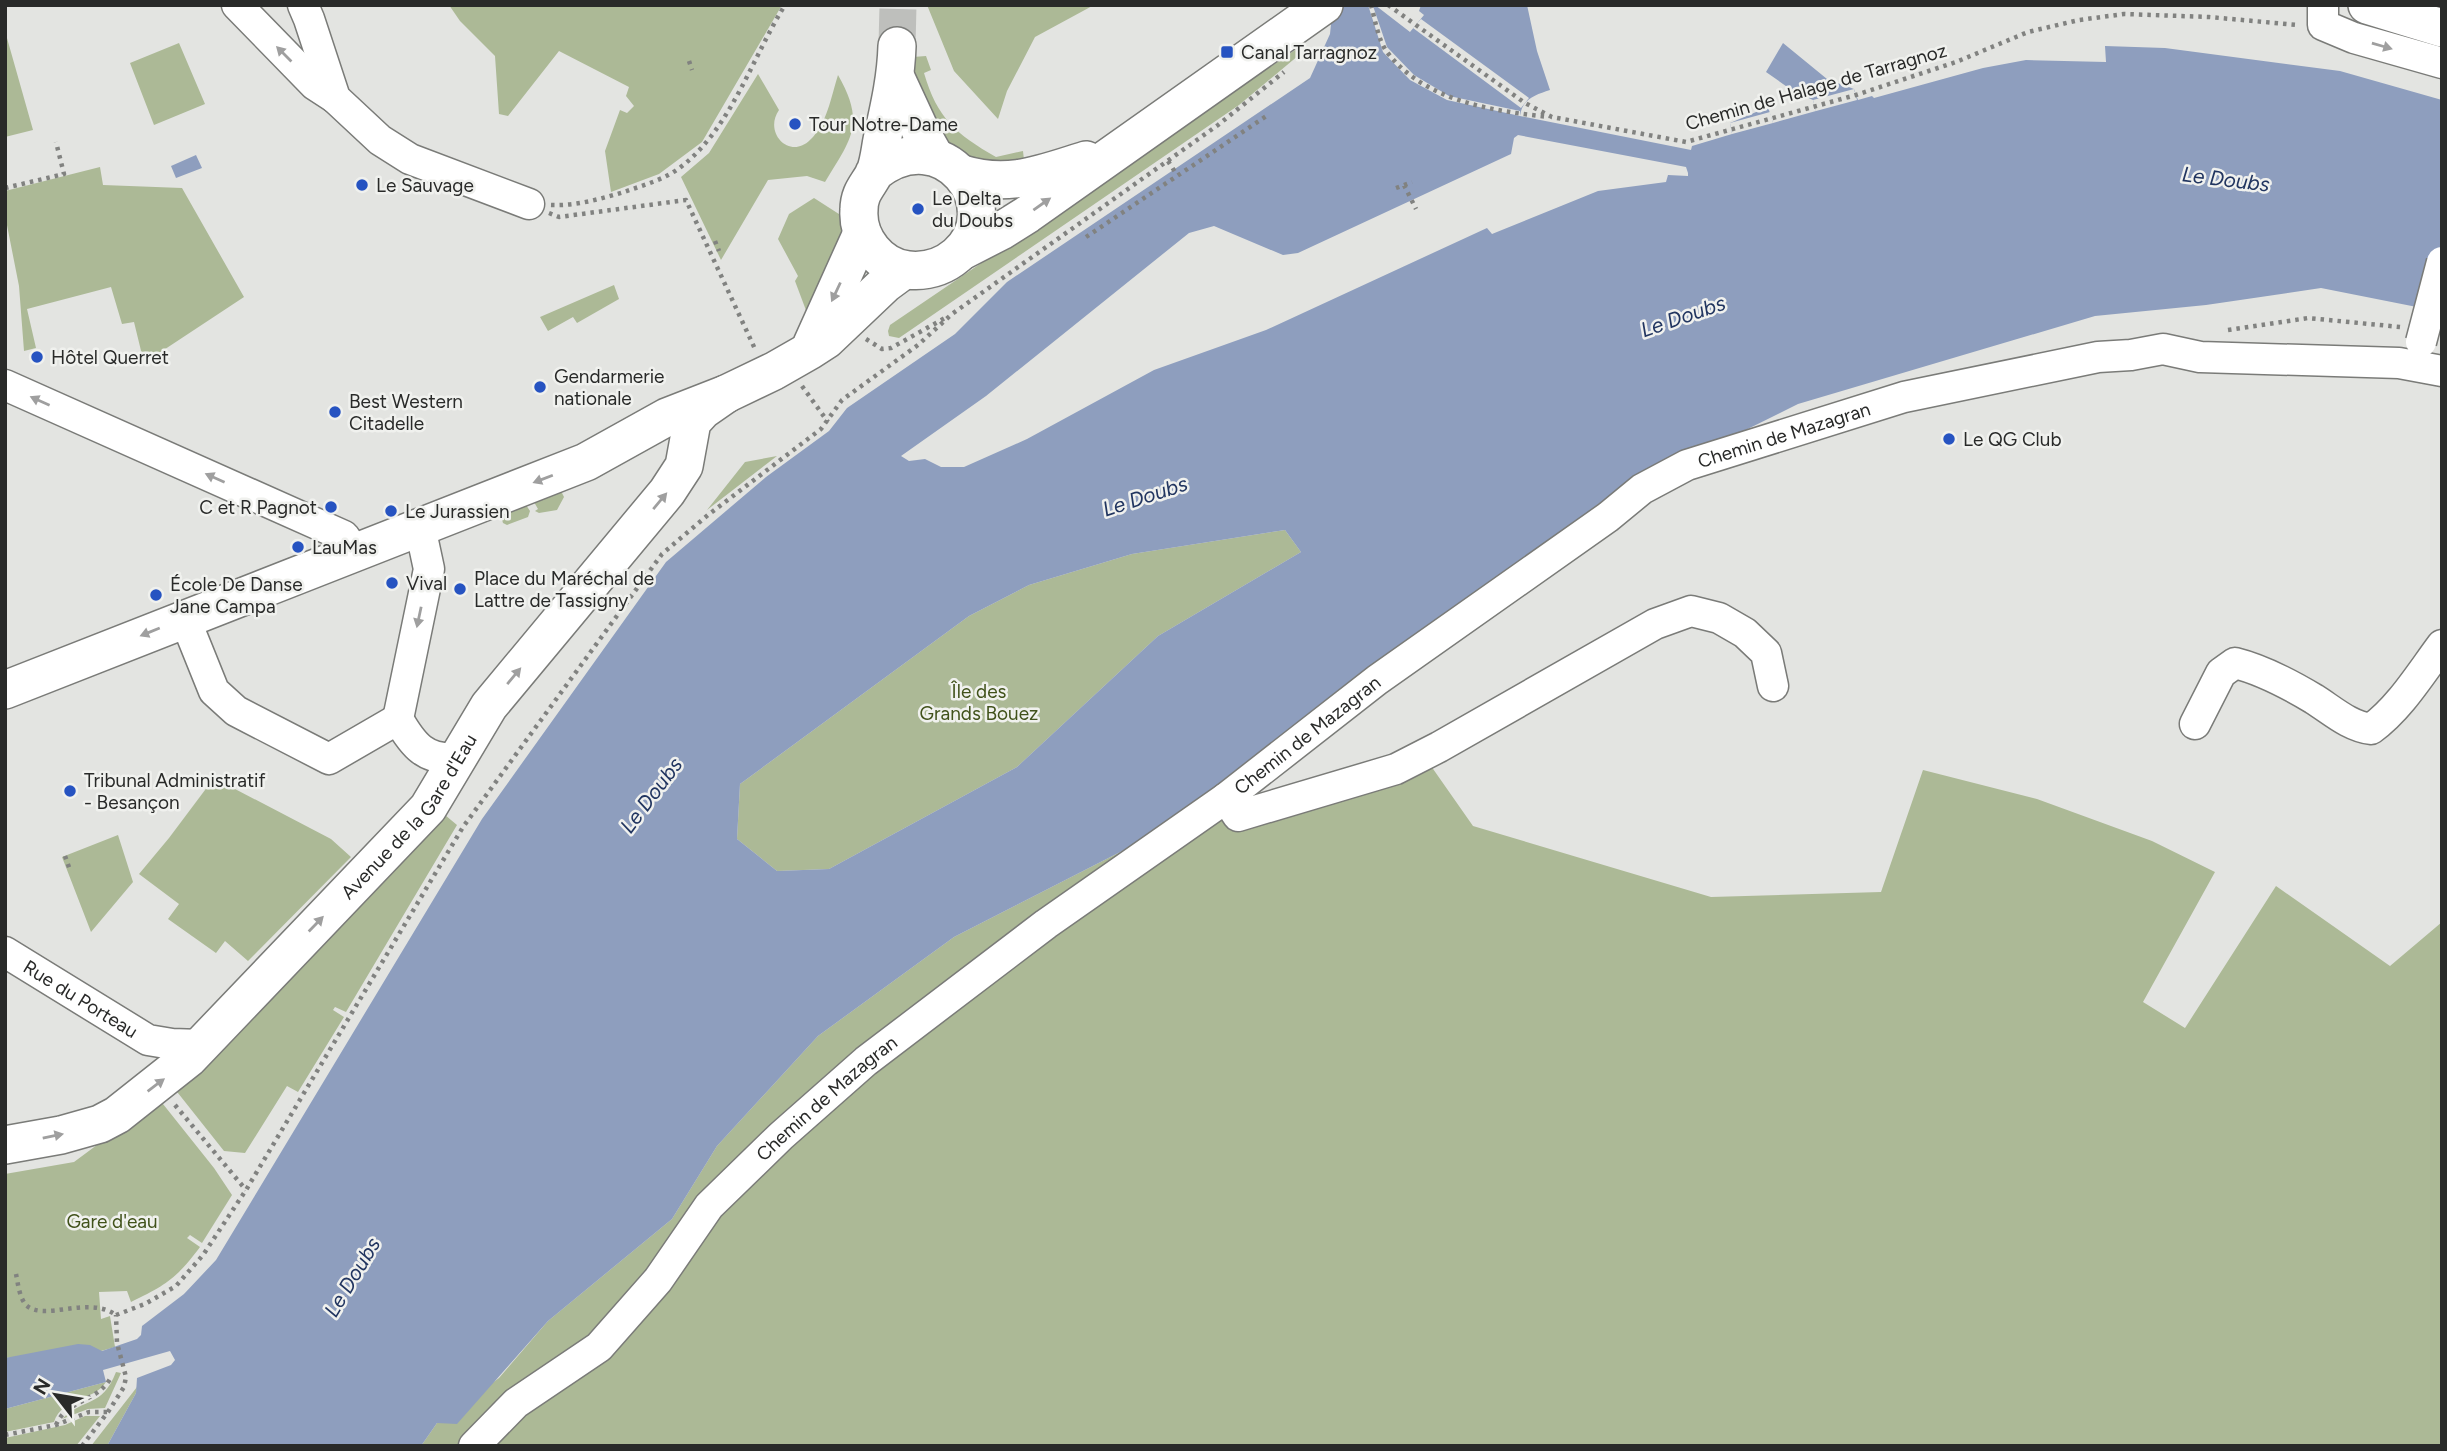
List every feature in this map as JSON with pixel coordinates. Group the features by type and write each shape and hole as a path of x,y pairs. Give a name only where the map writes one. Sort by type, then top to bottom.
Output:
{"main road":[{"path":"2367,5 2442,28"},
{"path":"962,251 971,237 975,221 971,188 921,132 897,62 874,173 861,196 859,222 872,250 886,263 904,270 920,271 936,268 962,251 1001,232 1321,7"},
{"path":"874,173 887,162 902,156 919,154 985,181 1006,181 1037,176 1120,149"},
{"path":"803,366 862,233"},
{"path":"5,690 586,462 667,417 726,394 774,371 803,366 826,340 904,270"},
{"name":"Avenue de la Gare d'Eau","path":"5,1146 100,1124 117,1115 178,1069 428,808 489,706 667,492 684,467 692,422 703,410 726,394"}],"street":[{"path":"237,5 315,85 335,98 380,141 410,159 529,204"},
{"path":"303,5 335,98"},
{"path":"2323,15 2354,38 2442,63"},
{"path":"2421,351 2442,262"},
{"name":"Chemin de Mazagran","path":"474,1446 516,1403 599,1347 658,1280 709,1206 780,1136 866,1061 1046,924 1226,798 1377,680 1464,616 1608,517 1642,489 1687,465 1904,397 2098,357 2163,349 2200,357 2421,351"},
{"path":"5,385 344,536 355,552"},
{"path":"420,527 429,569 398,719 414,745 430,756 441,759 458,758"},
{"name":"Chemin de Mazagran","path":"1226,798 1238,816 1396,769 1655,624 1691,611 1719,618 1745,633 1766,653 1773,686"},
{"path":"185,619 214,691 236,711 329,759 398,719"},
{"path":"2195,724 2221,673 2235,663 2256,669 2358,727 2371,729 2383,721 2398,704 2442,645"},
{"name":"Rue du Porteau","path":"5,953 148,1040 201,1045"}],"path":[{"path":"529,204 567,205 600,199 652,183 681,167 708,141 754,67 785,5"},
{"path":"1371,5 1385,50 1411,77 1447,98 1520,114 1552,117"},
{"name":"Chemin de Halage de Tarragnoz","path":"1388,5 1525,103 1552,117 1686,142 1856,95 1956,62 2028,32 2079,20 2124,14 2323,15"},
{"path":"1400,12 1405,7"},
{"path":"689,61 692,70"},
{"path":"861,335 870,344 891,348 951,314 1168,161 1288,69"},
{"path":"1086,237 1268,115"},
{"path":"5,188 64,174 56,142"},
{"path":"1168,161 1177,175"},
{"path":"1396,188 1412,182"},
{"path":"1404,186 1416,209"},
{"path":"529,204 559,217 685,200 757,352"},
{"path":"715,242 719,251"},
{"path":"116,1315 145,1304 176,1286 203,1255 246,1190 463,827 662,554 708,514 828,422 842,400 918,345 951,314"},
{"path":"2221,332 2308,317 2421,351"},
{"path":"803,366 828,422"},
{"path":"65,856 70,870"},
{"path":"171,1101 246,1190"},
{"path":"16,1274 27,1306 40,1312 87,1306 107,1308 116,1315"},
{"path":"82,1446 124,1387 126,1377 117,1343 116,1315"},
{"path":"56,1425 65,1410 95,1396 105,1388 110,1379"},
{"path":"5,1435 56,1425 89,1412 108,1412"}],"green space":[{"path":"449,5 782,5 702,142 659,174 611,192 605,151 620,110 627,113 634,106 626,96 629,87 559,51 508,116 499,114 495,56 460,21"},
{"path":"927,5 1094,5 1035,37 1007,91 998,119 954,71"},
{"path":"5,31 33,130 5,137"},
{"path":"179,43 205,104 154,125 130,63"},
{"path":"1301,46 1305,50 1239,105 899,338 889,336 890,325"},
{"path":"926,56 931,70 924,73 929,89 950,123 996,157 1023,151 1024,160 992,166 966,157 939,136 913,83 913,57"},
{"path":"758,74 779,110 774,127 781,141 787,145 802,145 816,134 828,110 838,75 851,106 852,131 825,182 807,176 768,180 721,260 681,177 709,153"},
{"path":"100,167 103,185 182,188 244,297 144,363 134,322 122,324 111,287 27,309 36,348 24,351 19,286 5,215 5,191"},
{"path":"814,198 842,216 843,233 807,313 795,281 798,276 778,239 789,214"},
{"path":"614,285 619,299 577,323 573,317 548,331 540,317"},
{"path":"777,456 707,510 745,462"},
{"path":"554,491 562,493 564,497 557,510 539,513 535,511 538,509 534,502"},
{"path":"526,505 530,511 528,517 507,525 503,523 503,512"},
{"name":"Île des Grands Bouez","path":"1285,530 1301,552 1158,636 1017,767 829,869 777,871 737,839 740,784 969,616 1029,585 1132,554"},
{"path":"1431,766 1473,826 1711,897 1881,892 1923,770 2037,799 2152,841 2215,872 2143,1002 2185,1028 2276,886 2390,966 2442,922 2442,1446 421,1446 437,1423 499,1378 548,1321 672,1219 717,1146 818,1036 954,937 1126,849 1218,787 1243,828"},
{"path":"214,778 331,839 351,857 248,961 225,941 216,953 168,919 179,904 139,874"},
{"path":"445,815 457,825 346,1012 335,1007 333,1010 344,1017 298,1092 287,1086 245,1153 224,1151 174,1088"},
{"path":"118,835 133,882 91,932 62,857"},
{"name":"Gare d'eau","path":"159,1099 232,1195 202,1243 190,1235 187,1238 200,1247 170,1280 131,1302 127,1291 99,1292 101,1319 110,1316 115,1347 101,1351 5,1358 5,1174 74,1162"},
{"path":"116,1372 121,1373 105,1408 88,1409 62,1419 78,1407 99,1397"},
{"path":"106,1382 94,1393 64,1408 54,1422 5,1432 5,1409"},
{"path":"137,1387 107,1446 91,1446"},
{"path":"85,1416 100,1416 76,1446 5,1446 5,1438 65,1425"}],"water":[{"name":"Le Doubs","path":"1333,5 1368,5 1369,8 1375,5 1410,32 1424,15 1419,11 1421,5 1527,5 1537,51 1550,90 1526,102 1520,116 1691,150 1692,146 1732,134 1730,123 1768,107 1773,123 1816,111 1813,100 1793,91 1766,72 1783,43 1827,79 1854,89 1858,100 1983,68 2026,60 2106,62 2105,46 2165,48 2340,71 2442,100 2442,312 2321,288 2206,305 2095,316 1798,404 1687,459 1126,849 954,937 818,1036 717,1146 672,1219 548,1321 457,1424 437,1423 421,1446 107,1446 136,1393 137,1378 171,1365 175,1360 170,1351 103,1370 106,1382 5,1409 5,1358 78,1344 90,1345 102,1351 137,1339 141,1335 142,1326 184,1294 216,1260 482,819 666,562 766,477 829,431 847,408 955,334 1007,282 1310,78 1330,34","holes":["1518,135 1686,167 1688,176 1668,175 1666,182 1598,191 1492,234 1487,228 1266,330 1154,370 1027,439 964,467 941,467 925,459 909,461 901,456 986,396 1189,233 1214,226 1283,255 1298,253 1511,154 1514,138","1285,530 1301,552 1158,636 1017,767 829,869 777,871 737,839 740,784 969,616 1029,585 1132,554"]},
{"path":"196,155 202,168 176,178 171,166"}],"pier":[{"path":"1373,6 1387,47 1414,75 1449,96 1520,111 1520,116 1447,100 1410,80 1383,52 1369,8"},
{"path":"1421,19 1529,98 1521,108 1413,28"},
{"path":"1854,89 1857,100 1816,111 1813,100"},
{"path":"1770,112 1773,123 1732,134 1730,123"}],"tunnel":[{"path":"897,46 898,5"}],"place":[{"name":"Canal Tarragnoz","path":"1227,52"},
{"name":"Tour Notre-Dame","path":"795,124"},
{"name":"Le Sauvage","path":"362,185"},
{"name":"Le Delta du Doubs","path":"918,209"},
{"name":"Hôtel Querret","path":"37,357"},
{"name":"Gendarmerie nationale","path":"540,387"},
{"name":"Best Western Citadelle","path":"335,412"},
{"name":"Le QG Club","path":"1949,439"},
{"name":"C et R Pagnot","path":"331,507"},
{"name":"Le Jurassien","path":"391,511"},
{"name":"LauMas","path":"298,547"},
{"name":"Vival","path":"392,583"},
{"name":"Place du Maréchal de Lattre de Tassigny","path":"460,589"},
{"name":"École De Danse Jane Campa","path":"156,595"},
{"name":"Tribunal Administratif - Besançon","path":"70,791"}]}
